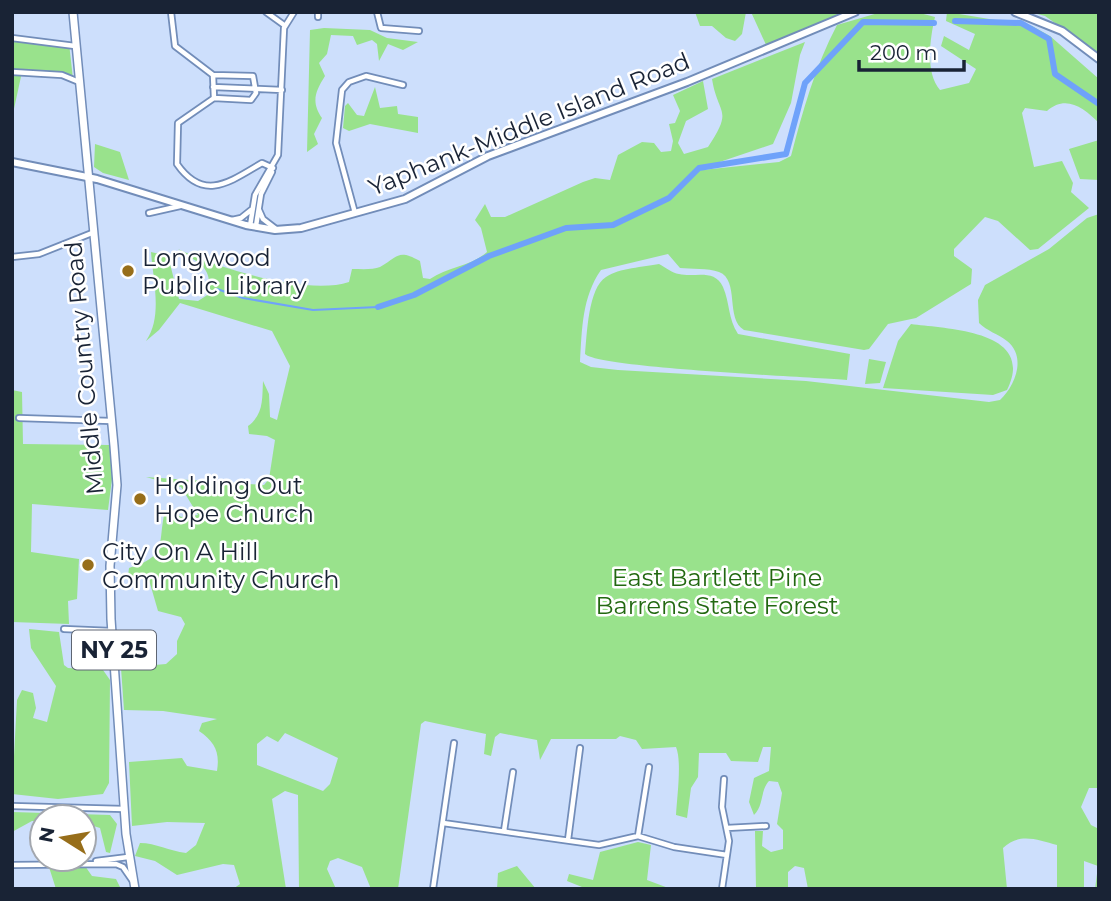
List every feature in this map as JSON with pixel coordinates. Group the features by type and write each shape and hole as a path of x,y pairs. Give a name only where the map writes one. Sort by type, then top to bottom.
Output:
{"main road":[{"name":"Middle Country Road","path":"73,12 117,485 110,566 124,810 128,857 134,886"},
{"name":"Yaphank-Middle Island Road","path":"12,162 89,176 253,227 276,230 301,228 405,200 488,156 687,82 855,12"},
{"path":"1015,12 1062,31 1099,59"}],"street":[{"path":"171,12 175,46 213,75 253,76 256,88 251,100 214,98 177,125 175,162 191,180 211,186 233,181 262,163 273,168"},
{"path":"266,12 284,25"},
{"path":"253,227 261,194 280,145 284,25 294,12"},
{"path":"377,12 381,28 419,31"},
{"path":"12,38 75,46"},
{"path":"12,72 62,75 70,74 77,64"},
{"path":"62,75 79,82"},
{"path":"213,75 214,98"},
{"path":"355,213 336,143 342,90 351,81 366,76 402,85"},
{"path":"213,87 282,90"},
{"path":"253,227 252,209 258,186 273,168"},
{"path":"149,214 180,206"},
{"path":"229,221 241,218 252,209"},
{"path":"259,209 263,219 276,230"},
{"path":"12,257 39,254 92,233"},
{"path":"19,418 112,421"},
{"path":"64,629 113,631"},
{"path":"433,889 454,743"},
{"path":"568,840 580,748"},
{"path":"638,836 649,767"},
{"path":"504,831 513,772"},
{"path":"722,889 727,855 727,828 722,807 724,779"},
{"path":"12,806 124,810"},
{"path":"443,823 599,845 638,836 674,847 727,855"},
{"path":"727,828 766,826"},
{"path":"98,861 128,857"},
{"path":"98,862 120,864 134,886"}],"green space":[{"path":"695,12 746,12 742,34 735,41 726,38 712,26 700,26"},
{"path":"751,12 855,12 767,47"},
{"name":"East Bartlett Pine Barrens State Forest","path":"916,12 935,17 930,45 931,65 935,83 940,90 969,83 976,69 941,46 944,36 969,50 975,34 946,21 947,12 1032,26 1050,36 1099,79 1099,123 1081,108 1068,103 1054,106 1047,111 1025,108 1022,113 1034,167 1062,161 1073,183 1071,192 1089,208 1038,249 1030,250 998,221 985,217 954,249 954,256 972,269 971,284 916,318 888,324 869,349 864,350 744,330 735,317 731,291 725,276 710,270 680,268 668,254 601,270 587,302 580,362 591,367 618,370 806,381 989,402 1000,400 1014,379 1018,363 1013,348 1007,341 979,323 978,300 985,285 1049,249 1087,218 1099,214 1099,788 1089,788 1081,807 1091,825 1099,829 1099,889 1095,889 1098,866 1084,861 1084,889 1057,889 1057,845 1022,839 1003,848 1007,889 808,889 804,868 795,866 788,872 788,889 756,889 755,831 763,831 762,846 771,852 783,849 783,830 777,824 782,793 778,782 769,781 754,815 749,802 754,778 769,771 771,747 763,747 758,762 731,761 726,753 699,753 698,777 691,788 687,818 676,815 679,770 676,747 642,749 636,740 620,736 616,739 551,739 540,760 537,740 500,733 495,737 491,756 484,754 486,734 425,721 421,724 398,889 371,889 362,867 338,858 330,861 327,869 336,889 299,889 298,795 285,791 272,799 286,889 233,889 240,884 234,865 223,864 177,875 155,861 135,856 140,843 186,853 196,845 205,823 167,822 132,826 129,762 182,758 187,766 217,771 218,764 215,748 199,731 202,723 217,719 163,711 124,710 121,668 166,664 177,654 177,641 185,624 181,617 158,611 149,580 128,576 129,568 150,559 156,553 161,540 165,511 182,517 198,515 181,487 146,477 264,485 269,479 275,440 249,434 248,426 260,411 263,381 269,394 270,417 277,420 290,366 272,331 180,303 159,330 146,341 156,310 151,252 168,256 179,299 198,301 209,294 206,271 198,262 178,249 263,278 310,285 349,282 352,269 377,268 399,255 407,255 420,261 423,278 430,279 487,252 481,228 475,220 485,204 491,217 505,217 583,182 595,178 610,180 618,155 642,142 654,143 661,152 671,151 673,141 669,124 675,123 680,111 673,95 703,81 708,109 686,121 678,143 684,154 708,147 722,118 712,79 805,42 791,103 773,144 693,171 779,162 791,156 816,73 837,25 878,13","holes":["285,733 338,758 330,784 323,791 257,765 257,744 267,736 278,742"]},
{"path":"1030,12 1099,12 1099,54 1045,16"},
{"path":"310,30 370,30 387,38 418,42 403,50 388,44 379,61 377,44 372,40 357,45 353,36 331,35 327,54 319,63 325,76 315,102 322,118 314,134 318,144 307,152"},
{"path":"12,36 69,43 73,79 22,72 12,118"},
{"path":"375,87 380,108 397,106 398,114 418,117 418,133 370,124 349,131 343,128 345,106 348,103 357,115 364,116"},
{"path":"1099,140 1099,180 1080,179 1069,149"},
{"path":"95,144 120,152 129,180 103,173 94,167"},
{"path":"659,264 676,273 704,275 719,281 738,334 850,354 847,380 664,368 626,364 585,354 592,301 600,283 618,272"},
{"path":"911,324 965,331 984,336 999,344 1010,355 1013,370 1007,390 993,395 883,388 898,341"},
{"path":"869,359 886,362 880,383 865,384"},
{"path":"12,390 22,392 23,444 110,445 112,479 108,510 32,504 31,552 79,559 77,599 68,601 69,624 12,622"},
{"path":"29,629 59,632 64,665 68,668 103,670 110,680 109,783 103,794 58,799 12,794 17,700 22,690 33,693 36,708 33,718 47,722 56,686 31,648"},
{"path":"12,812 28,812 28,823 12,832"},
{"path":"98,815 110,815 117,824 110,853 106,852"},
{"path":"638,842 651,845 647,880 671,889 587,889 567,881 569,874 593,880 600,852"},
{"path":"517,866 536,889 497,889 498,873"},
{"path":"51,873 90,873 92,876 116,879 121,889 56,889"}],"waterway":[{"path":"955,21 1021,23 1049,39 1055,74 1099,104"},
{"path":"378,307 414,295 489,256 566,228 613,225 669,198 699,168 786,154 805,83 863,22 934,23"},
{"path":"217,289 243,298 313,310 378,307"}],"place":[{"name":"Longwood Public Library","path":"128,271"},
{"name":"Holding Out Hope Church","path":"140,499"},
{"name":"City On A Hill Community Church","path":"88,565"}]}
